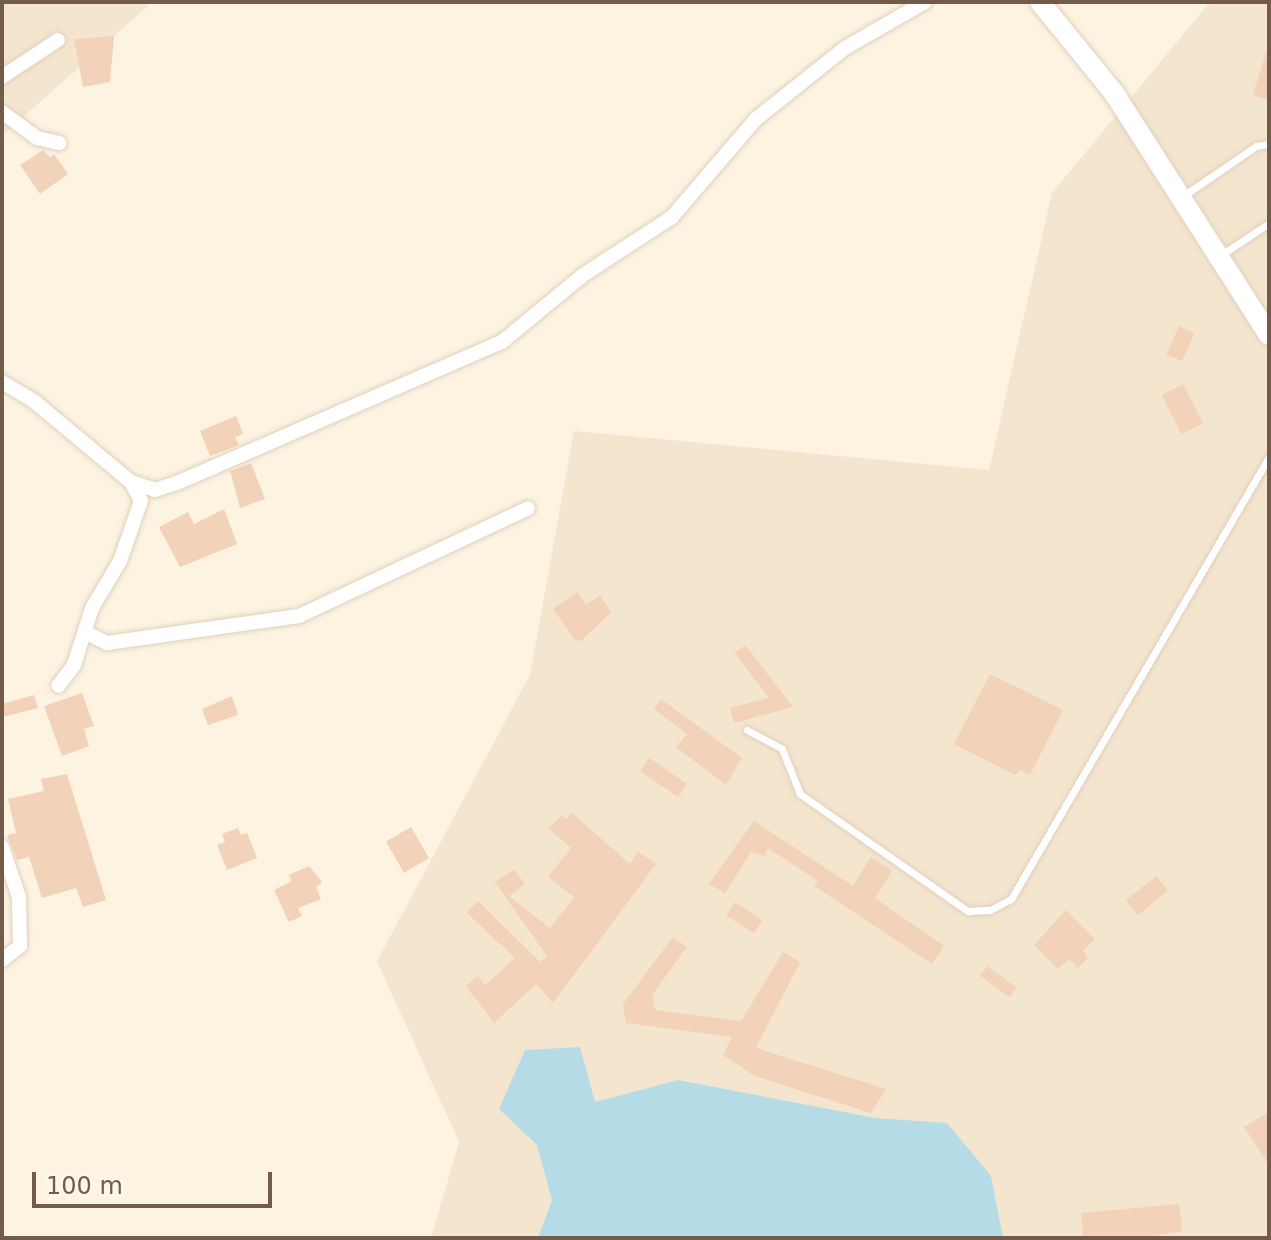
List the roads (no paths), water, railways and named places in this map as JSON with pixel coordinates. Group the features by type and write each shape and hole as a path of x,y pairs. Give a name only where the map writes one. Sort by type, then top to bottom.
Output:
{"main road":[{"path":"1040,2 1114,93 1269,335"}],"street":[{"path":"2,382 35,402 131,482 155,490 177,483 502,342 583,275 672,217 767,110 845,48 925,2"},
{"path":"2,77 58,40"},
{"path":"2,112 37,138 59,143"},
{"path":"58,686 87,633 92,608 135,526 141,501 131,482"},
{"path":"87,633 107,643 299,616 528,508"},
{"path":"2,847 19,897 20,946 2,960"}],"lane":[{"path":"1182,197 1256,146 1269,144"},
{"path":"1219,256 1269,223"},
{"path":"747,730 782,749 800,794 968,911 990,910 1011,899 1269,457"}],"water":[{"path":"580,1047 595,1102 678,1080 875,1118 947,1123 991,1176 1003,1238 538,1238 552,1200 537,1145 499,1109 525,1050"}]}
